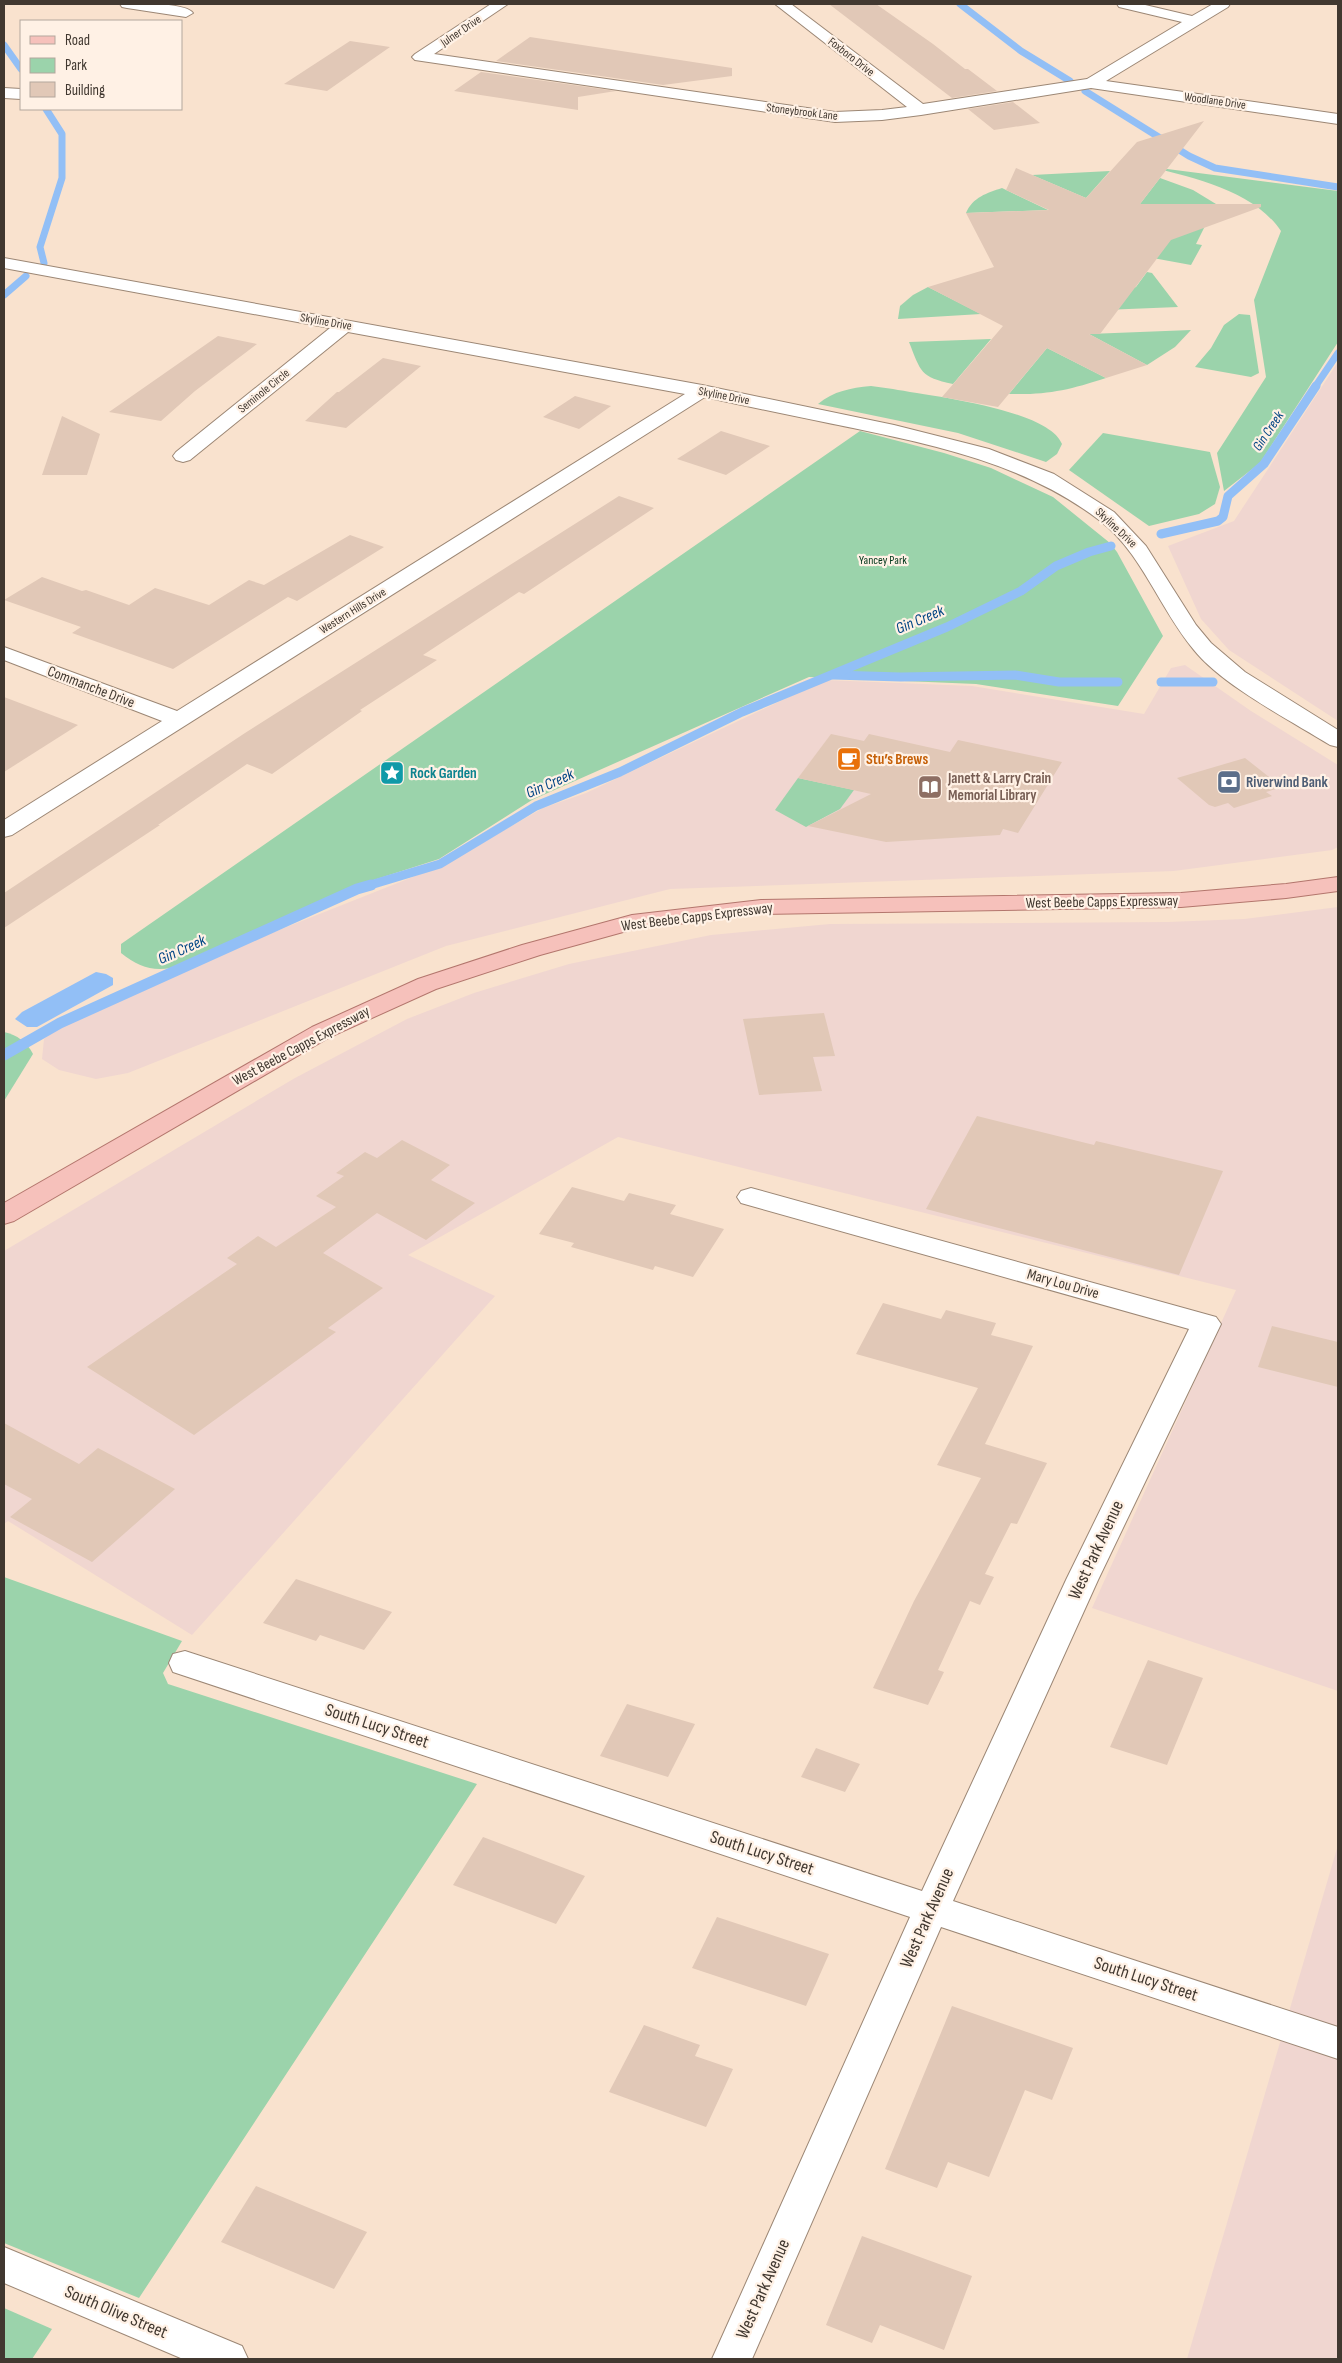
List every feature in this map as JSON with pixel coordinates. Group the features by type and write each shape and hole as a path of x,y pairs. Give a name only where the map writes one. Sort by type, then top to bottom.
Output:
{"main road":[{"name":"West Beebe Capps Expressway","path":"4,1216 320,1032 427,984 531,950 632,922 761,907 1181,900 1286,891 1338,884"}],"street":[{"path":"127,4 186,13"},
{"path":"175,20 202,4"},
{"name":"Julner Drive","path":"420,57 501,4"},
{"name":"Foxboro Drive","path":"782,4 920,110"},
{"path":"1124,4 1194,21"},
{"name":"Stoneybrook Lane","path":"420,57 835,117 882,115 1091,84 1223,4"},
{"name":"Woodlane Drive","path":"1091,84 1338,119"},
{"path":"4,93 20,94"},
{"name":"Skyline Drive","path":"4,263 702,391 894,431 982,454 1047,478 1106,516 1130,537 1187,628 1203,648 1238,677 1338,740"},
{"name":"Seminole Circle","path":"183,456 345,326"},
{"name":"Western Hills Drive","path":"4,830 702,391"},
{"name":"Commanche Drive","path":"4,653 179,720"},
{"name":"Mary Lou Drive","path":"751,1196 1206,1324 1128,1480"},
{"name":"West Park Avenue","path":"732,2359 931,1909 1128,1480"},
{"name":"South Lucy Street","path":"185,1663 1338,2042"},
{"name":"South Olive Street","path":"4,2265 228,2359"}],"shaded area":[{"path":"1338,362 1338,721 1229,650 1201,619 1168,546 1234,521"},
{"path":"1185,665 1251,711 1338,765 1338,847 1332,850 1174,871 670,889 446,946 128,1073 96,1079 59,1070 42,1059 44,1039 63,1024 269,934 443,865 543,808 586,793 825,680 972,686 1144,714 1171,668"},
{"path":"1338,907 1338,1691 1092,1608 1236,1290 618,1137 408,1255 495,1296 192,1635 8,1521 4,1524 4,1251 295,1078 407,1019 474,993 569,964 711,935 830,924 1168,922 1244,919"},
{"path":"1338,1845 1338,2359 1187,2359"}],"green space":[{"path":"1144,166 1338,191 1338,342 1260,463 1224,491 1217,453 1266,377 1254,300 1281,231 1269,217 1237,195 1200,180"},
{"path":"1110,171 1086,198 1032,175"},
{"path":"1160,178 1193,190 1216,204 1140,204"},
{"path":"1002,188 1048,210 966,213 977,199"},
{"path":"1206,224 1196,244 1202,245 1191,265 1131,254"},
{"path":"1147,272 1152,273 1178,307 1079,311 1136,287"},
{"path":"928,287 981,314 898,319 900,306 913,295"},
{"path":"1239,314 1250,315 1259,373 1251,377 1195,367 1211,348 1224,325"},
{"path":"1191,330 1175,347 1147,365 1089,334"},
{"path":"991,339 953,384 934,379 923,372 919,367 909,342"},
{"path":"1047,348 1106,378 1058,391 1035,394 1009,394"},
{"path":"871,386 959,400 1012,413 1035,422 1052,432 1062,444 1057,454 1046,462 958,433 818,404 830,396 843,391"},
{"name":"Yancey Park","path":"860,431 944,453 991,468 1053,497 1110,543 1117,552 1163,636 1118,706 976,684 809,677 532,800 439,859 355,886 185,964 159,969 151,968 136,963 121,953 121,944"},
{"path":"1103,433 1210,452 1220,487 1215,504 1199,514 1149,526 1069,470"},
{"path":"798,778 854,790 840,809 806,827 775,810"},
{"path":"4,1032 21,1040 33,1054 4,1101"},
{"path":"4,1577 182,1641 163,1673 168,1684 477,1784 139,2298 4,2243"},
{"path":"4,2308 52,2329 32,2359 4,2359"}],"water":[{"path":"96,972 113,978 113,985 37,1027 27,1027 15,1019 22,1012"}],"building":[{"path":"829,4 876,4 997,91 952,98"},
{"path":"530,37 732,68 732,76 663,85 496,61"},
{"path":"350,41 390,47 327,91 284,84"},
{"path":"481,72 616,91 578,97 578,110 454,91"},
{"path":"1013,102 1040,123 994,130 968,109"},
{"path":"1204,121 1140,204 1261,204 1261,207 1171,240 1100,334 1089,334 1147,365 1106,378 1047,348 998,407 942,397 1003,326 928,287 994,267 966,213 1049,210 1006,190 1016,168 1086,198 1137,142"},
{"path":"218,336 257,344 195,391 161,421 109,412"},
{"path":"383,358 421,366 346,428 305,421 337,392"},
{"path":"575,396 611,406 579,429 543,417"},
{"path":"62,416 100,434 87,475 42,475"},
{"path":"721,431 770,446 726,475 677,459"},
{"path":"619,496 654,508 524,594 519,592 423,655 437,660 360,710 362,711 272,774 247,764 158,825 160,825 4,928 4,893 245,733"},
{"path":"350,535 384,547 297,601 288,597 173,669 72,633 81,627 4,600 42,577 129,605 155,588 209,605 249,580 264,585"},
{"path":"4,697 78,725 4,772"},
{"path":"831,734 864,741 869,734 950,752 958,740 1062,762 1018,833 1003,829 1000,835 886,842 808,826 871,794 798,778"},
{"name":"Riverwind Bank","path":"1245,758 1282,787 1266,792 1272,796 1234,808 1228,803 1215,807 1209,805 1177,778"},
{"path":"824,1013 835,1056 813,1057 822,1091 759,1095 743,1019"},
{"path":"977,1116 1094,1145 1096,1141 1223,1171 1179,1275 926,1209"},
{"path":"402,1140 450,1165 431,1180 475,1203 426,1240 377,1213 323,1253 383,1288 328,1328 336,1332 194,1435 87,1367 237,1264 227,1258 258,1236 276,1247 336,1207 316,1196 344,1176 336,1173 365,1152 377,1158"},
{"path":"572,1187 624,1201 629,1193 676,1205 670,1214 724,1229 693,1277 655,1266 653,1270 571,1247 574,1243 539,1234"},
{"path":"883,1303 941,1319 946,1310 996,1323 991,1335 1033,1346 985,1444 1047,1463 1017,1524 1011,1523 985,1574 994,1577 980,1605 970,1601 938,1670 944,1672 928,1705 873,1688 914,1601 981,1478 937,1465 978,1388 856,1354"},
{"path":"1272,1326 1338,1342 1338,1387 1258,1367"},
{"path":"4,1423 79,1464 98,1448 175,1489 92,1562 10,1517 32,1499 4,1484"},
{"path":"296,1579 392,1612 364,1650 320,1635 316,1641 263,1623"},
{"path":"1148,1660 1203,1678 1167,1765 1110,1747"},
{"path":"627,1704 695,1724 668,1777 600,1756"},
{"path":"816,1748 860,1764 845,1792 801,1777"},
{"path":"483,1837 585,1876 556,1924 453,1885"},
{"path":"717,1917 829,1954 806,2006 692,1968"},
{"path":"952,2006 1073,2048 1052,2100 1025,2090 989,2177 948,2162 937,2188 885,2169"},
{"path":"644,2025 700,2045 695,2056 733,2069 706,2127 609,2092"},
{"path":"256,2186 367,2232 334,2289 221,2242"},
{"path":"862,2236 972,2276 944,2350 880,2325 872,2343 826,2325"}],"waterway":[{"path":"960,4 1021,51 1070,81"},
{"path":"4,45 20,68"},
{"path":"1085,91 1189,156 1215,168 1338,187"},
{"path":"44,263 40,247 62,178 62,134 47,110"},
{"path":"4,295 26,276"},
{"name":"Gin Creek","path":"1315,387 1338,353"},
{"name":"Gin Creek","path":"1161,534 1218,521 1223,517 1228,496 1264,464 1316,386"},
{"name":"Gin Creek","path":"367,886 440,864 536,806 620,772 742,712 947,627 1021,591 1056,566 1089,552 1111,546"},
{"path":"833,675 901,677 1015,675 1059,682 1118,682"},
{"path":"1161,682 1213,682"},
{"name":"Gin Creek","path":"4,1055 60,1023 357,889 371,885"}],"place":[{"name":"Stu’s Brews","path":"849,759"},
{"name":"Rock Garden","path":"392,773"},
{"name":"Riverwind Bank","path":"1229,782"},
{"name":"Janett & Larry Crain Memorial Library","path":"930,787"}]}
